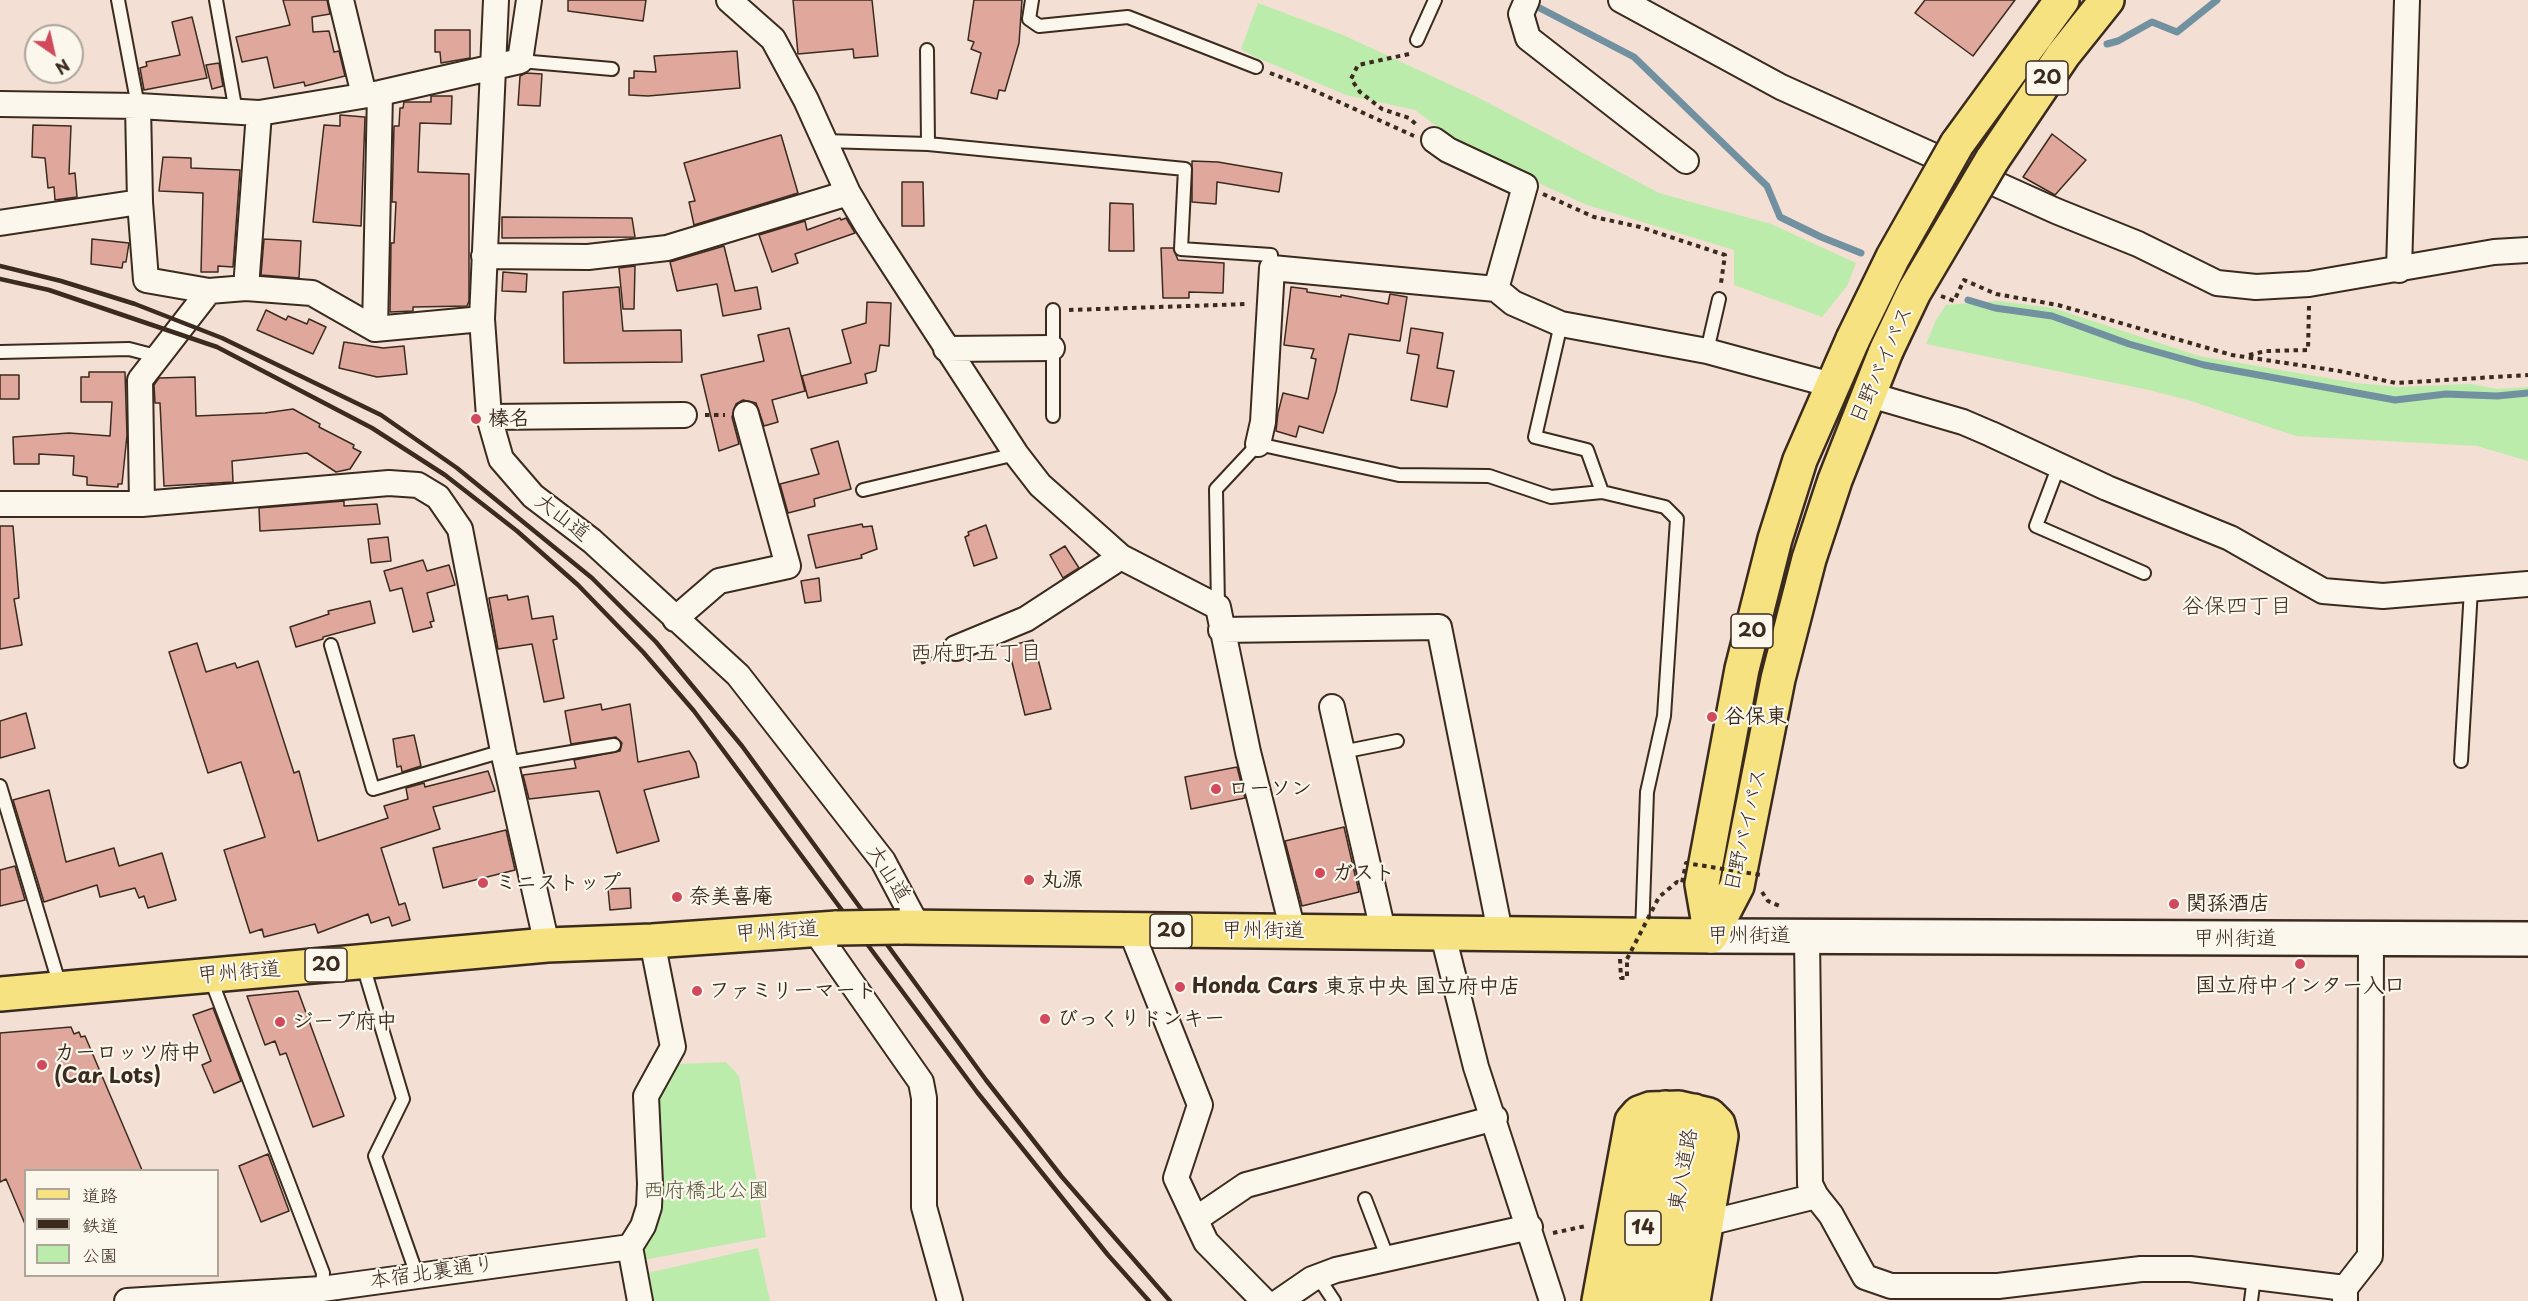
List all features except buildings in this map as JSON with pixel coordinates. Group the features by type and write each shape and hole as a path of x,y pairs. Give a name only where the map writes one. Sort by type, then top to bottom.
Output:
{"main road":[{"name":"日野バイパス","path":"1711,936 1702,884 1742,669 1775,539 1800,460 1853,339 1893,257 1957,144 2062,0"},
{"name":"日野バイパス","path":"1711,936 1737,886 1778,679 1809,559 1867,394 1923,276 1992,160 2063,55 2107,0"},
{"name":"甲州街道","path":"0,994 547,945 652,941 826,928 1500,932 1630,950 1711,936 2528,939"},
{"path":"1599,1301 1632,1121 1639,1113 1679,1109 1709,1115 1718,1124 1721,1136 1693,1301"},
{"name":"東八道路","path":"1630,1301 1679,1109"},
{"name":"東八道路","path":"1661,1301 1679,1109"}],"street":[{"path":"341,0 372,94 375,329"},
{"name":"大山道","path":"496,0 482,319 489,417 501,459 513,476 533,496 592,541 738,675 883,861 909,927"},
{"path":"0,104 138,106 247,112 372,94 492,65 520,61 529,0"},
{"path":"729,0 772,39 790,67 848,193 946,349 1016,454 1056,501 1121,557 1220,619 1439,627 1500,932"},
{"path":"1621,0 1781,87 2056,211 2139,244 2217,283 2256,287 2309,284 2494,252 2528,250"},
{"path":"2399,270 2407,0"},
{"path":"1525,4 1521,14 1528,38 1686,161"},
{"path":"138,106 140,202 146,280 209,291 246,288 312,293 375,329 482,319"},
{"path":"246,288 247,112"},
{"path":"1434,140 1448,150 1525,186 1496,289"},
{"path":"484,256 588,257 667,248 848,193"},
{"path":"0,223 140,202"},
{"path":"1258,444 1263,422 1272,268 1496,289 1513,303 1561,324 1707,351 1832,385"},
{"path":"142,504 140,380 156,356 209,291"},
{"path":"946,349 1052,348"},
{"path":"1867,394 1963,422 2230,538 2323,591 2383,596 2528,584"},
{"path":"489,417 693,415"},
{"path":"675,619 719,581 788,566 735,415"},
{"path":"0,504 142,504 389,483 418,485 438,497 460,529 505,757 547,945"},
{"path":"956,648 1026,619 1121,557"},
{"path":"1220,619 1248,752 1293,931"},
{"path":"1332,706 1383,931"},
{"path":"826,928 921,1082 924,1098 924,1207 950,1301"},
{"path":"1131,931 1200,1105 1176,1178 1206,1242 1264,1301"},
{"path":"1442,931 1476,1067 1495,1118 1552,1301"},
{"path":"1807,936 1810,1184 1831,1215 1865,1277 1891,1286 1998,1286 2141,1269 2190,1269 2254,1277 2345,1295 2370,1256 2371,939"},
{"path":"640,1301 630,1247 643,1226 649,1208 646,1096 673,1047 652,941"},
{"path":"1196,1219 1245,1185 1495,1118"},
{"path":"1707,1219 1720,1220 1816,1196"},
{"path":"1280,1301 1318,1277 1388,1258 1532,1232"},
{"name":"本宿北裏通り","path":"127,1301 321,1295 417,1275 630,1247"}],"lane":[{"path":"118,0 138,106"},
{"path":"216,0 247,112"},
{"path":"1032,0 1029,19 1040,26 1128,17 1256,68"},
{"path":"1418,40 1435,0"},
{"path":"927,50 928,144"},
{"path":"520,61 612,69"},
{"path":"824,141 928,144 1185,169 1181,249 1271,255 1272,268"},
{"path":"1707,351 1719,298"},
{"path":"1053,310 1053,416"},
{"path":"1561,324 1535,437 1587,450 1602,492"},
{"path":"0,352 129,349 156,356"},
{"path":"1220,619 1216,489 1258,444 1400,475 1489,476 1551,497 1602,492 1665,507 1677,519 1664,716 1647,792 1630,950"},
{"path":"863,490 1016,454"},
{"path":"2059,465 2036,526 2144,573"},
{"path":"2461,761 2471,590"},
{"path":"331,645 373,789 505,757 614,745"},
{"path":"1342,752 1397,741"},
{"path":"0,786 60,988"},
{"path":"362,962 403,1099 375,1156 417,1275"},
{"path":"210,976 323,1273 321,1295"},
{"path":"1365,1199 1388,1258"},
{"path":"1318,1277 1334,1301"},
{"path":"2251,1301 2254,1277"}],"path":[{"path":"1418,40 1409,55 1358,64 1351,79 1360,92 1382,109 1408,118 1434,140"},
{"path":"1256,68 1348,104 1408,135 1434,140"},
{"path":"1525,186 1594,217 1640,227 1725,255 1719,298"},
{"path":"1938,295 1954,301 1964,280 1996,294 2058,305 2172,339 2245,356 2396,383 2528,375"},
{"path":"2245,356 2266,351 2308,350 2309,284"},
{"path":"1053,310 1269,303"},
{"path":"693,415 735,415"},
{"path":"1630,950 1659,897 1677,882 1682,883 1686,863 1761,875 1761,881"},
{"path":"1761,887 1768,901 1782,908"},
{"path":"1532,1232 1587,1226"}],"green space":[{"path":"1258,3 1343,35 1479,98 1659,193 1771,224 1856,263 1847,286 1822,317 1734,285 1734,250 1587,205 1472,153 1415,110 1346,95 1253,56 1241,49"},
{"path":"1998,301 2053,308 2199,356 2356,383 2398,387 2471,384 2497,389 2528,387 2528,461 2477,446 2296,436 2191,401 2149,390 1926,344 1936,320 1946,305"},
{"name":"西府橋北公園","path":"726,1062 739,1076 766,1237 643,1260 639,1254 647,1095 680,1064"},
{"path":"758,1248 770,1301 649,1301 643,1274"}],"waterway":[{"path":"2107,44 2118,41 2152,22 2177,32 2217,0"},
{"path":"1530,3 1634,57 1767,186 1780,217 1861,253"},
{"path":"1968,300 1995,308 2052,316 2129,344 2204,365 2395,400 2446,394 2497,396 2528,393"}],"railway":[{"path":"0,266 61,281 135,304 222,338 381,415 457,468 592,578 656,642 742,746 986,1080 1062,1177 1170,1301"},
{"path":"0,279 49,290 217,347 372,428 445,475 517,531 578,585 643,652 694,711 977,1092 1108,1255 1149,1301"}],"place":[{"name":"榛名","path":"476,419"},
{"name":"谷保東","path":"1712,717"},
{"name":"ローソン","path":"1216,789"},
{"name":"ガスト","path":"1320,873"},
{"name":"丸源","path":"1029,880"},
{"name":"ミニストップ","path":"483,883"},
{"name":"奈美喜庵","path":"677,897"},
{"name":"関孫酒店","path":"2174,904"},
{"name":"国立府中インター入口","path":"2300,964"},
{"name":"Honda Cars 東京中央 国立府中店","path":"1180,987"},
{"name":"ファミリーマート","path":"697,991"},
{"name":"びっくりドンキー","path":"1045,1019"},
{"name":"ジープ府中","path":"280,1022"},
{"name":"カーロッツ府中 (Car Lots)","path":"42,1065"}],"district":[{"name":"谷保四丁目","path":"2237,607"},
{"name":"西府町五丁目","path":"976,654"}]}
